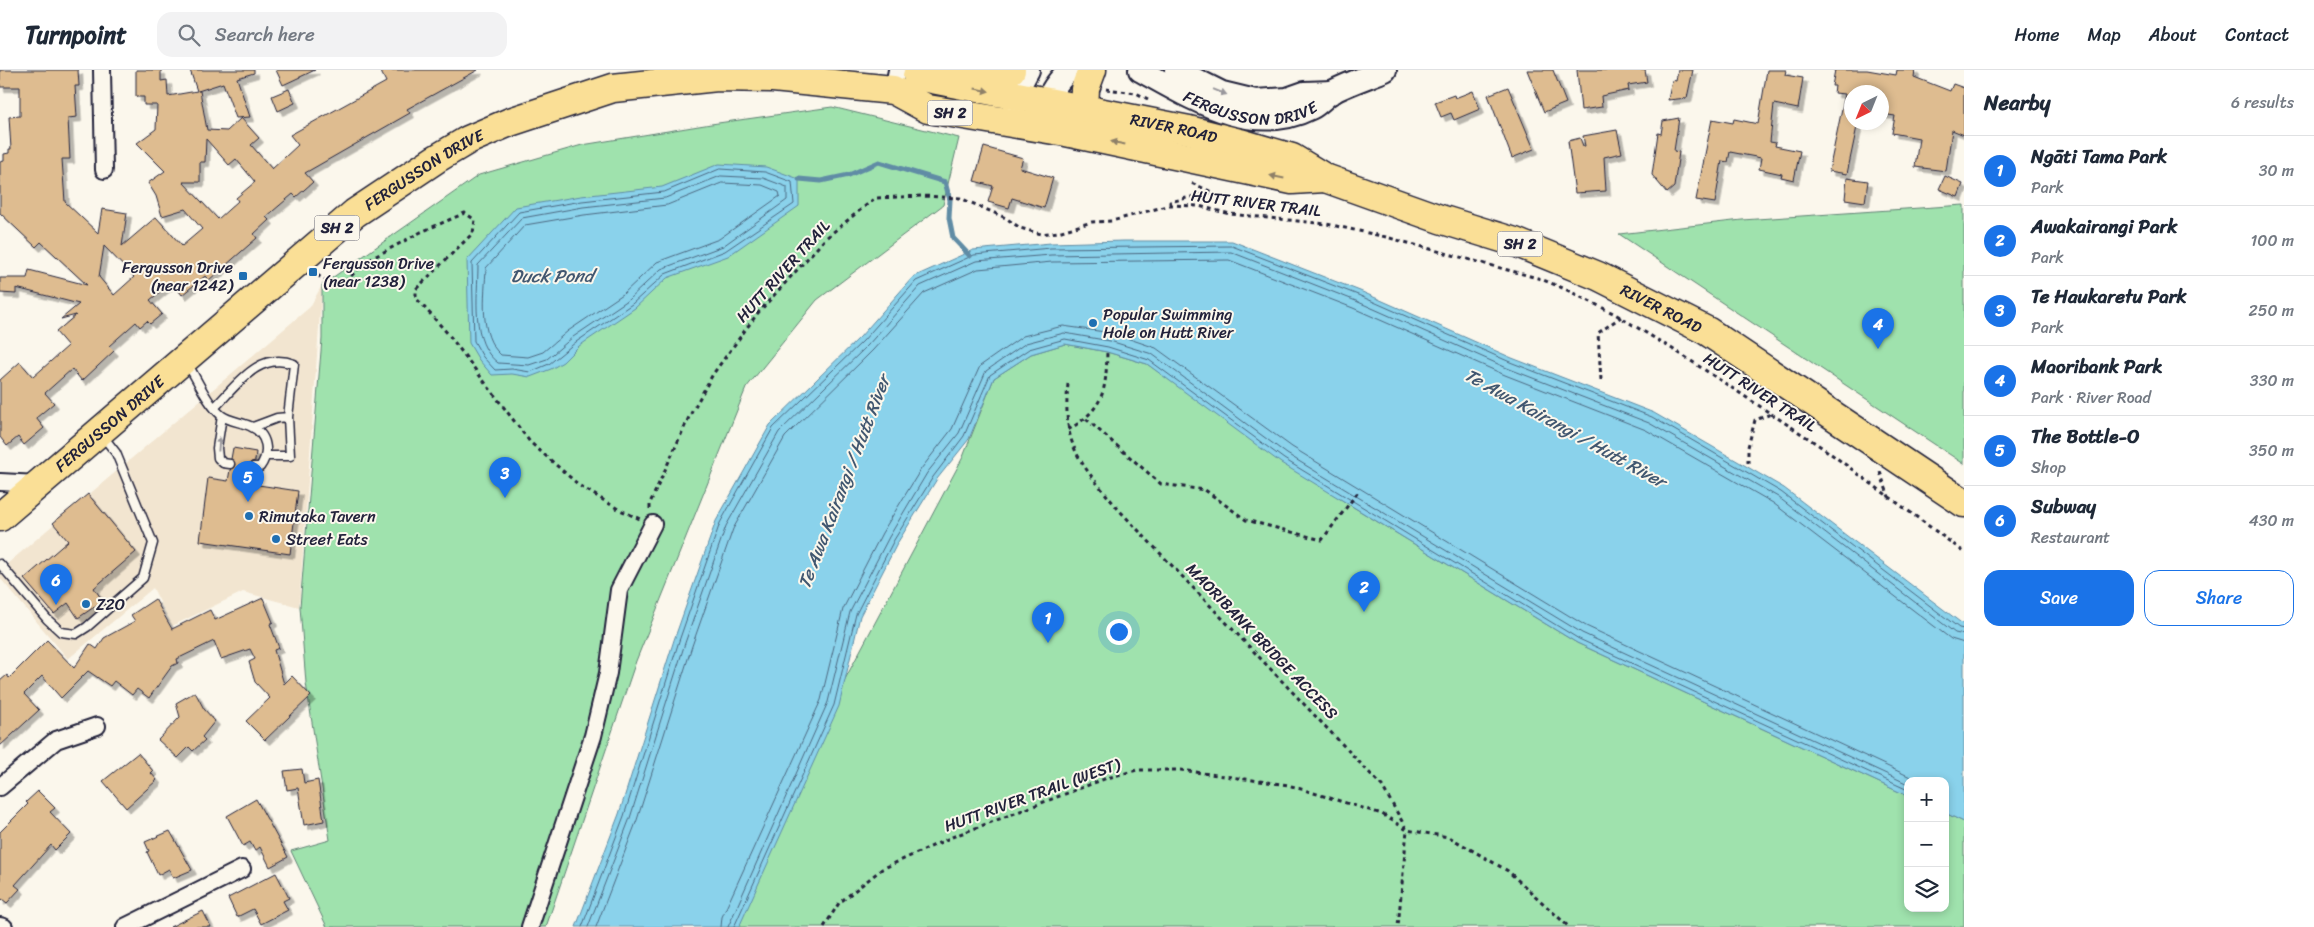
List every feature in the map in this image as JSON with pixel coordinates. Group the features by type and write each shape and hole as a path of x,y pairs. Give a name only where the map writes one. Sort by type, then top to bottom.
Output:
{"highway":[{"path":"902,79 954,70 1011,70"},
{"path":"1084,109 1085,88 1092,70"},
{"name":"FERGUSSON DRIVE","path":"0,517 355,213 394,185 468,140 540,111 613,88 717,73 773,78 902,79 1017,96"},
{"name":"FERGUSSON DRIVE","path":"902,79 928,109 1011,123 1042,115"},
{"name":"RIVER ROAD","path":"1017,96 1042,115 1292,180 1325,178"},
{"name":"RIVER ROAD","path":"1042,115 1084,109 1189,130 1284,155 1325,178 1440,219 1516,242 1598,276 1707,331 1964,503"}],"main road":[{"path":"1011,123 1017,96 1028,70"},
{"path":"1042,115 1051,89 1069,70"},
{"name":"FERGUSSON DRIVE","path":"1140,70 1196,101 1246,118 1279,117 1311,108 1333,92 1385,70"},
{"name":"FERGUSSON DRIVE","path":"1176,70 1222,94 1255,101 1287,99 1304,93 1333,92"}],"street":[{"path":"102,70 104,170"},
{"path":"0,482 38,484"},
{"path":"530,927 593,736 608,673 619,590 653,524"},
{"path":"0,787 56,740 97,726"},
{"path":"125,927 242,869"},
{"path":"0,926 4,927"}],"lane":[{"path":"185,359 222,416 253,427 264,439 266,456 260,467 254,467"},
{"path":"215,407 258,366 266,361 282,360 294,364 288,417 290,456 266,456"},
{"path":"222,416 217,448 218,458 230,464"},
{"path":"253,427 277,418 288,417"},
{"path":"0,564 47,619 61,632 76,634 87,628 143,578 153,543 116,453 100,431"}],"path":[{"path":"1170,205 1170,202 1212,192 1188,182"},
{"name":"HUTT RIVER TRAIL","path":"653,524 650,503 689,417 713,374 756,314 826,238 875,198 936,196 960,198 1006,218 1020,228 1041,234 1058,232 1092,222 1112,221 1170,205 1199,206 1222,212 1327,224 1404,242 1541,279 1621,317 1772,414 1823,448 1964,552"},
{"path":"317,276 342,285 365,262 421,232 464,213 475,220 473,233 416,289 416,298 448,335 530,442 580,486 618,509 653,524"},
{"path":"1601,380 1598,333 1621,317"},
{"path":"1068,430 1086,419 1096,408 1104,393 1107,352"},
{"name":"MAORIBANK BRIDGE ACCESS","path":"1068,384 1066,409 1068,430 1072,447 1082,463 1118,508 1382,786 1408,830"},
{"path":"1748,463 1748,447 1755,420 1772,414"},
{"path":"1086,419 1161,484 1205,490 1246,520 1322,540 1358,492"},
{"name":"HUTT RIVER TRAIL (WEST)","path":"824,927 839,903 882,869 952,837 1080,787 1138,770 1182,770 1288,785 1382,814 1408,830 1449,837 1508,871 1568,927"},
{"path":"1398,927 1408,830"}],"shaded area":[{"path":"322,285 299,607 243,592 172,626 153,588 68,659 0,578 0,570 310,307"}],"green space":[{"path":"832,107 959,138 943,205 817,300 746,388 636,661 546,927 327,927 291,851 330,840 306,683 300,607 322,339 322,285 479,175 582,145"},
{"path":"1964,205 1964,464 1619,234 1742,220"},
{"path":"1065,344 1107,352 1147,364 1345,502 1577,643 1904,794 1904,912 1949,912 1949,815 1964,822 1964,927 726,927 766,828 963,457 994,378 1031,354"}],"water":[{"name":"Duck Pond","path":"719,164 766,167 799,179 799,206 728,256 667,278 635,308 579,346 563,362 551,369 530,377 512,374 492,375 479,360 469,343 467,260 516,207 581,196 662,187"},
{"name":"Te Awa Kairangi / Hutt River","path":"1232,241 1360,291 1512,358 1654,413 1784,488 1964,625 1964,822 1949,815 1949,777 1904,777 1904,794 1577,643 1281,463 1147,364 1107,352 1065,344 1031,354 994,378 969,439 937,479 898,542 860,616 839,706 739,927 576,927 619,814 674,640 716,521 770,425 860,337 913,277 973,250 1051,243"}],"building":[{"path":"0,70 78,70 79,86 75,86 77,117 68,118 70,159 62,159 65,202 98,233 102,209 127,213 122,246 156,217 182,246 202,229 185,209 162,216 156,196 148,183 165,171 137,143 156,129 157,105 144,105 144,97 136,97 136,70 161,70 161,81 167,80 168,96 197,91 190,70 254,70 254,73 237,78 250,117 236,118 223,83 198,91 200,91 207,130 227,131 241,118 259,138 251,145 272,169 298,145 290,135 386,82 380,70 478,70 407,109 410,113 305,173 313,182 296,197 293,194 266,217 269,220 254,234 257,238 209,280 205,276 182,295 172,282 150,300 162,314 150,324 147,321 140,327 136,322 109,346 114,351 82,381 72,369 45,393 54,403 36,418 44,428 24,445 18,437 7,446 0,437 0,380 20,362 33,377 68,346 56,332 76,315 61,319 79,304 16,288 16,294 0,293 0,278 27,278 29,270 87,285 41,242 36,247 0,213 0,162 4,161 4,154 9,153 9,149 11,149 9,117 20,116 20,87 0,87","holes":["206,139 229,165 236,159 255,182 236,198 238,201 218,219 183,182 200,182 200,162 205,162","104,246 134,277 114,295 99,277"]},
{"path":"276,70 315,70 283,85"},
{"path":"1527,70 1553,70 1566,103 1544,112"},
{"path":"1577,70 1645,70 1647,82 1628,85 1629,90 1601,96 1602,107 1581,110"},
{"path":"1678,70 1693,70 1687,98 1668,100 1672,80 1676,81"},
{"path":"1767,70 1786,70 1785,75 1803,78 1798,109 1774,104 1770,142 1776,143 1775,146 1800,151 1794,180 1781,177 1782,174 1759,169 1761,158 1730,152 1728,162 1722,161 1715,203 1696,200 1712,119 1733,123 1734,119 1758,124"},
{"path":"1835,70 1867,70 1896,75 1897,70 1915,70 1914,77 1950,91 1953,84 1964,88 1964,135 1952,130 1946,171 1915,167 1919,138 1892,133 1895,116 1889,115 1889,85 1844,85 1844,94 1834,93 1835,86 1832,86"},
{"path":"1508,87 1534,149 1512,158 1488,95"},
{"path":"289,89 295,103 278,111 272,96"},
{"path":"1473,91 1480,109 1454,120 1451,113 1441,117 1435,102 1454,95 1455,98"},
{"path":"1844,99 1844,130 1856,130 1847,174 1829,171"},
{"path":"1679,118 1674,151 1679,152 1674,187 1667,193 1652,175 1658,133 1661,134 1663,121"},
{"path":"1617,130 1622,153 1604,157 1606,191 1575,193 1568,141 1580,138 1583,146 1585,146 1583,136"},
{"path":"984,147 1023,158 1020,168 1053,178 1044,208 1012,198 1009,208 988,202 993,186 974,181"},
{"path":"1945,176 1963,184 1958,197 1939,189"},
{"path":"1847,178 1868,181 1865,202 1845,199"},
{"name":"Rimutaka Tavern","path":"233,448 256,452 255,461 251,462 248,467 253,473 252,484 298,491 290,554 200,541 208,478 228,481 230,470 235,465 231,459"},
{"path":"88,494 136,552 94,588 103,601 78,618 68,603 54,614 24,579 68,541 53,523"},
{"path":"263,598 273,622 270,624 279,648 274,650 284,684 292,676 311,696 265,740 246,721 270,698 255,682 249,662 255,659 250,649 221,659 214,641 177,659 178,663 172,666 149,698 137,689 132,695 114,681 110,686 88,671 61,698 42,676 24,694 39,710 0,746 0,681 7,675 9,678 47,640 74,668 90,644 97,649 104,638 135,621 131,615 155,599 172,629 210,610 215,620"},
{"path":"195,692 204,709 215,721 202,737 205,740 193,751 189,747 178,758 158,740 180,717 176,703"},
{"path":"138,753 153,771 151,773 157,780 126,808 103,781"},
{"path":"302,769 304,783 318,780 324,821 304,825 298,788 287,790 284,771"},
{"path":"38,791 55,808 50,812 71,834 55,850 51,845 15,885 20,889 7,903 2,899 0,901 0,832 28,804 26,802"},
{"path":"256,799 288,857 270,867 260,847 255,851 250,842 243,846 227,816"},
{"path":"170,831 192,870 173,878 169,869 158,875 147,852 149,851 145,842"},
{"path":"276,873 289,898 283,901 288,910 261,924 253,909 237,917 228,898"},
{"path":"203,911 211,927 170,927"}],"waterway":[{"path":"799,179 821,181 849,175 879,162 945,182 950,200 949,218 953,238 970,256"}],"place":[{"name":"Fergusson Drive (near 1238)","path":"313,272"},
{"name":"Fergusson Drive (near 1242)","path":"243,276"},
{"name":"Popular Swimming Hole on Hutt River","path":"1093,323"},
{"name":"Maoribank Park","path":"1878,349"},
{"name":"Te Haukaretu Park","path":"505,498"},
{"name":"The Bottle-O","path":"248,502"},
{"name":"Rimutaka Tavern","path":"249,516"},
{"name":"Street Eats","path":"276,539"},
{"name":"Z2O","path":"86,604"},
{"name":"Subway","path":"56,605"},
{"name":"Awakairangi Park","path":"1364,612"},
{"name":"Ngāti Tama Park","path":"1048,643"}]}
